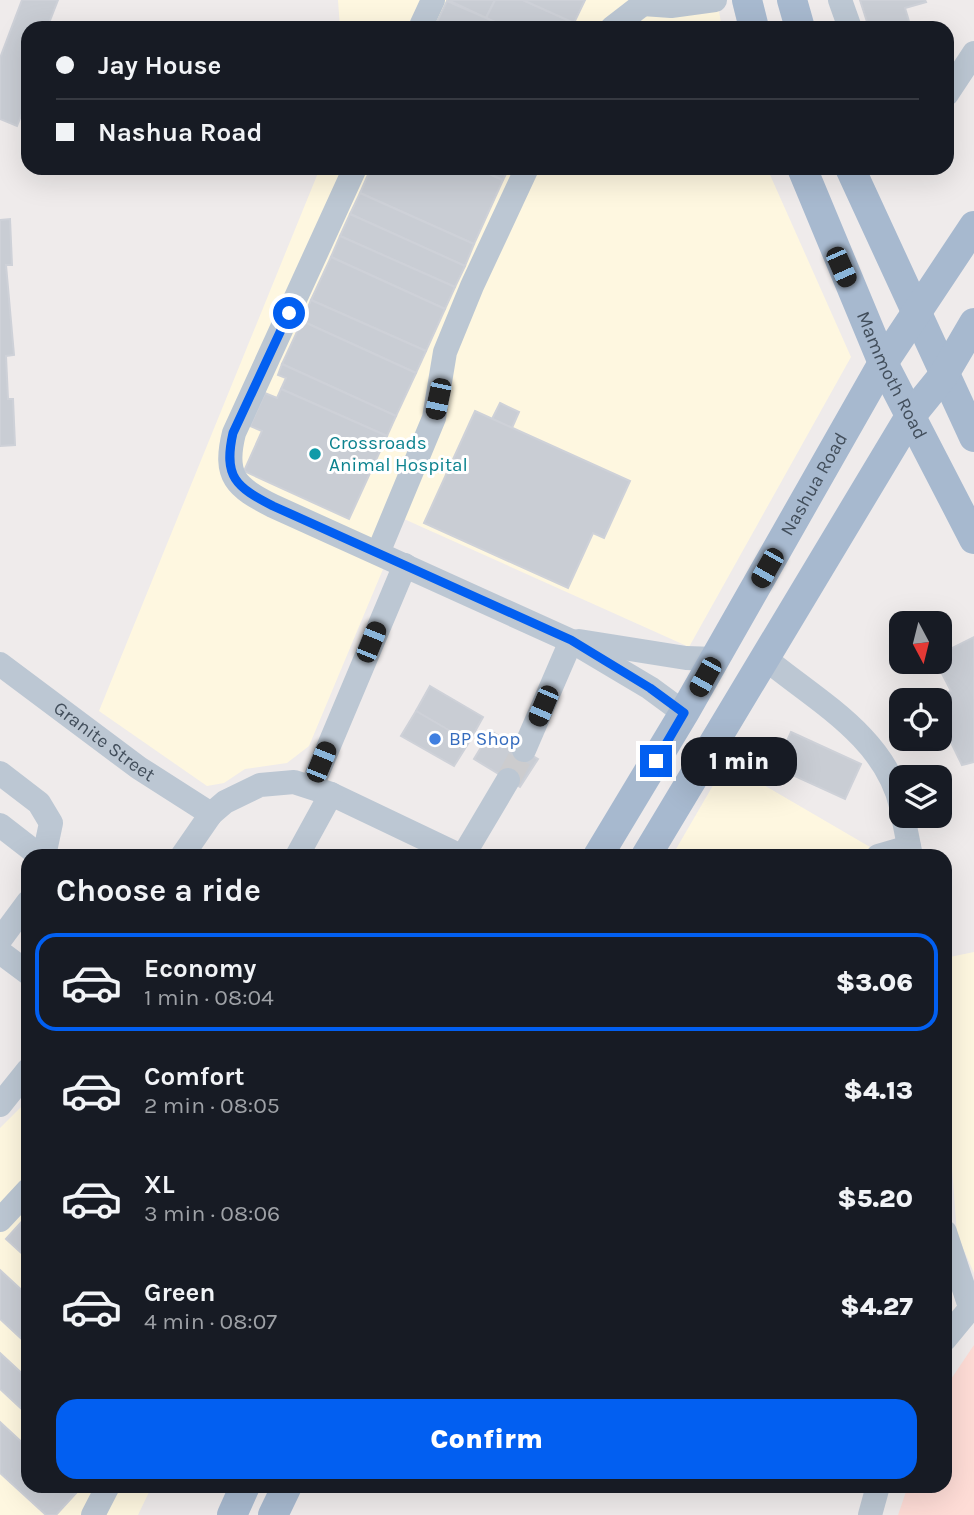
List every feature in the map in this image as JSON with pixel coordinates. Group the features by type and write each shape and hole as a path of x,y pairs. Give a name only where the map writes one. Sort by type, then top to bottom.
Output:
{"main road":[{"path":"747,0 752,21"},
{"path":"792,0 798,21"},
{"name":"Mammoth Road","path":"805,175 883,363 909,418 974,539"},
{"path":"853,175 943,376 974,437"},
{"name":"Nashua Road","path":"602,849 684,713 883,363 974,226"},
{"path":"650,849 909,418 943,376 974,323"},
{"path":"232,1515 242,1493"},
{"path":"273,1515 284,1493"}],"street":[{"path":"423,21 433,0"},
{"path":"620,21 644,1 683,5 715,0"},
{"path":"840,0 848,21"},
{"path":"954,83 974,53"},
{"path":"352,175 233,433 229,451 230,468 246,492 571,640 650,688 684,713"},
{"path":"378,553 434,418 445,352 472,286 524,175"},
{"path":"304,849 322,790 405,565"},
{"path":"571,640 715,659"},
{"path":"524,750 571,640"},
{"path":"766,659 848,723 870,745 889,774"},
{"name":"Granite Street","path":"0,664 139,768 211,814"},
{"path":"0,773 39,803 51,823 44,849"},
{"path":"466,849 508,779"},
{"path":"187,849 211,814 225,802 260,785 294,782 322,790 447,849"},
{"path":"0,825 33,849"},
{"path":"905,828 910,849"},
{"path":"0,940 21,912"},
{"path":"0,952 21,967"},
{"path":"0,1105 21,1079"},
{"path":"0,1220 21,1198"},
{"path":"952,1251 972,1305 952,1330"},
{"path":"93,1515 104,1493"},
{"path":"870,1515 876,1493"}],"shaded area":[{"path":"338,0 717,0 721,21 340,21"},
{"path":"317,175 770,175 851,357 689,647 404,519 309,746 287,763 245,769 224,783 207,786 99,711"},
{"path":"726,763 873,849 676,849"},
{"path":"974,952 974,1273 957,1235 952,1168 952,957"},
{"path":"21,1107 21,1493 149,1493 138,1515 0,1515 0,1128"},
{"path":"974,1345 974,1515 898,1515 906,1493 952,1493 952,1378"}],"building":[{"path":"22,0 58,0 50,21 21,21 21,116 17,126 0,119 0,58"},
{"path":"448,0 495,0 486,18"},
{"path":"495,0 523,0 570,21 493,21 486,18"},
{"path":"523,0 585,0 575,21"},
{"path":"860,0 926,2 905,8 909,21 867,21"},
{"path":"447,1 492,21 437,21"},
{"path":"368,175 492,175 503,180 474,244 360,193"},
{"path":"492,175 506,175 503,180"},
{"path":"360,193 474,244 465,266 350,214"},
{"path":"350,214 465,266 455,287 340,236"},
{"path":"10,219 12,265 6,265 14,355 6,356 8,399 13,399 15,445 0,446 0,220"},
{"path":"340,236 455,287 445,309 331,257"},
{"path":"331,257 445,309 426,351 311,300"},
{"path":"311,300 426,351 416,373 302,321"},
{"path":"302,321 416,373 396,416 282,364"},
{"path":"282,364 396,416 387,436 281,389 286,378 278,375"},
{"name":"Crossroads Animal Hospital","path":"281,389 387,436 349,519 244,471 262,431 250,426 265,393 277,398"},
{"path":"500,403 519,412 512,428 492,419"},
{"path":"475,411 630,481 604,538 593,533 568,588 424,523"},
{"path":"974,637 974,762 962,765 952,745 952,688 942,674 952,674 952,648"},
{"path":"430,686 483,717 469,742 416,711"},
{"name":"BP Shop","path":"416,711 469,742 454,766 401,736"},
{"path":"491,731 538,759 520,787 474,759"},
{"path":"791,732 861,764 845,799 775,767"},
{"path":"21,1222 21,1253 6,1239"},
{"path":"0,1270 21,1290 21,1338 0,1319"},
{"path":"0,1353 21,1372 21,1408 0,1389"},
{"path":"0,1422 21,1442 21,1492 0,1473"},
{"path":"22,1493 76,1493 56,1515 46,1515"}],"tunnel":[{"path":"508,780 524,750"}],"place":[{"name":"Crossroads Animal Hospital","path":"315,454"},
{"name":"BP Shop","path":"435,739"}],"route":[{"path":"289,313 233,433 229,451 230,468 236,482 246,492 273,506 571,640 650,688 684,713 656,761"}]}
